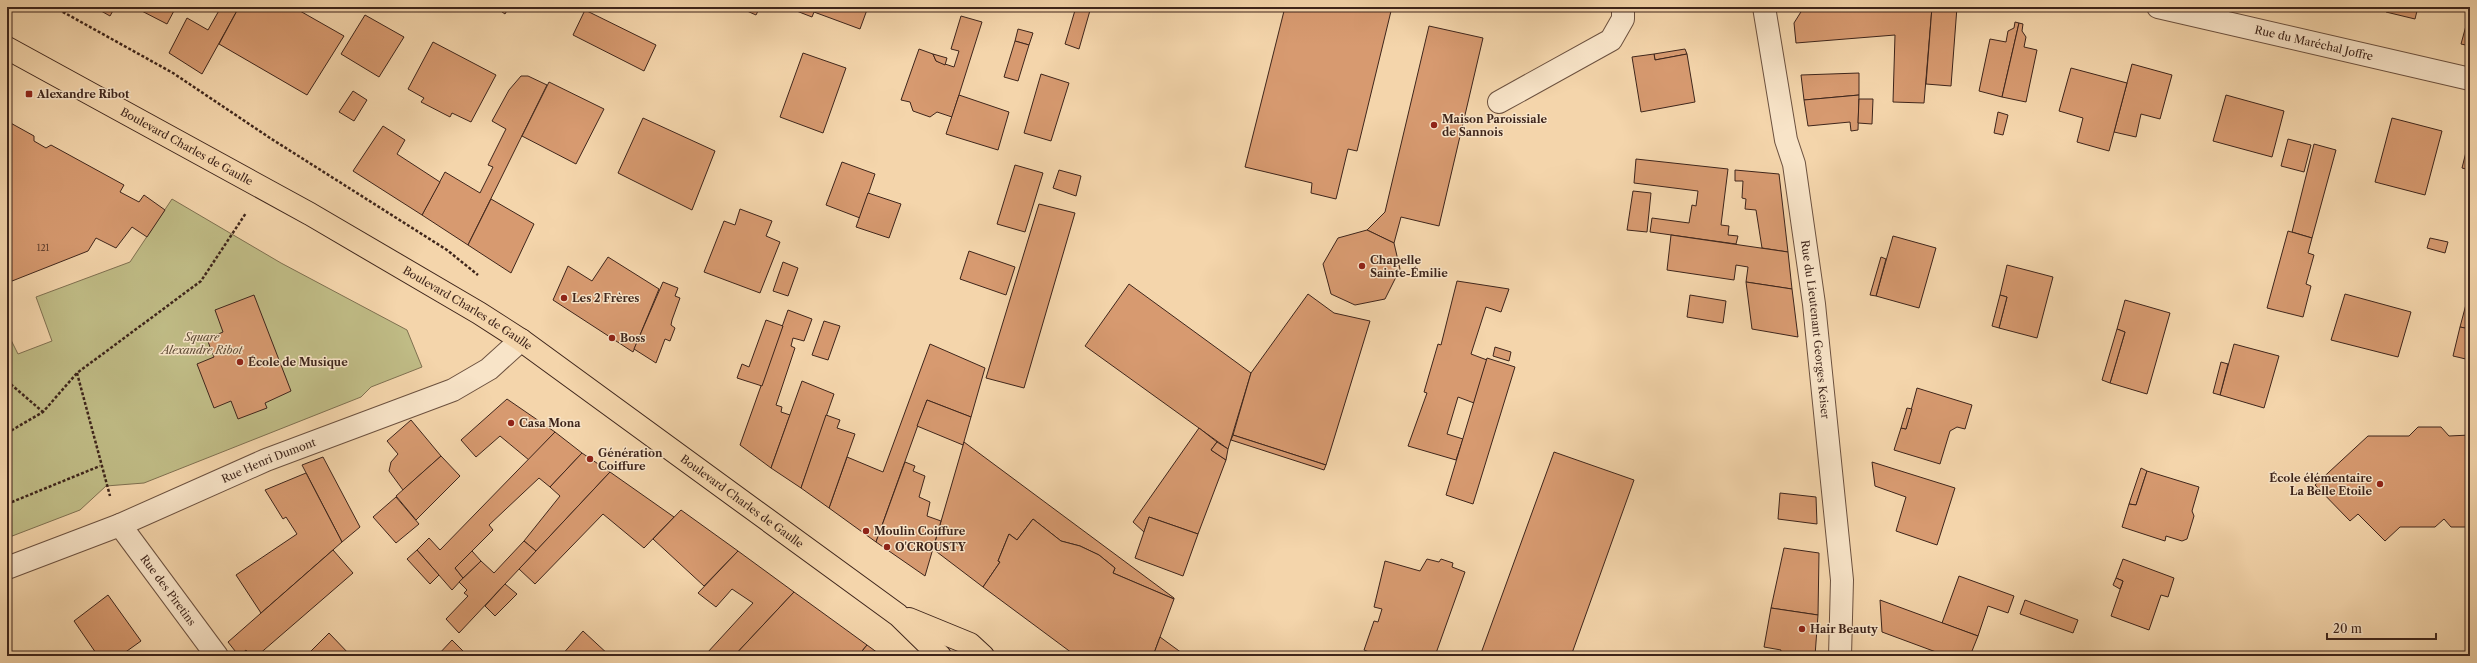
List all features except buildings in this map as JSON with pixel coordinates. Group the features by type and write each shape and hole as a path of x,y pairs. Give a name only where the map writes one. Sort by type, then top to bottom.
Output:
{"main road":[{"name":"Boulevard Charles de Gaulle","path":"7,48 431,284 520,340 898,615 940,656"},
{"name":"Boulevard Charles de Gaulle","path":"898,615 970,644 983,656"}],"street":[{"path":"1499,102 1611,40 1623,19 1623,7"},
{"name":"Rue du Maréchal Joffre","path":"2158,7 2470,78"},
{"name":"Rue du Lieutenant Georges Keiser","path":"1767,13 1786,140 1794,164 1814,304 1842,580 1840,656"},
{"name":"Rue Henri Dumont","path":"7,568 120,525 266,460 453,390 489,369 520,340"},
{"name":"Rue des Piretins","path":"120,525 217,656"}],"path":[{"path":"7,433 43,412 77,373 201,281 262,189"},
{"path":"77,373 100,466 120,525"},
{"path":"7,381 43,412"},
{"path":"7,504 100,466"}],"green space":[{"name":"Square Alexandre Ribot","path":"172,199 281,263 407,330 422,367 371,387 361,397 144,483 106,486 80,510 7,538 7,332 18,354 52,341 36,297 130,262"}],"place":[{"name":"Alexandre Ribot","path":"29,94"},
{"name":"Maison Paroissiale de Sannois","path":"1434,125"},
{"name":"Chapelle Sainte-Émilie","path":"1362,266"},
{"name":"Les 2 Frères","path":"564,298"},
{"name":"Boss","path":"612,338"},
{"name":"École de Musique","path":"240,362"},
{"name":"Casa Mona","path":"511,423"},
{"name":"Génération Coiffure","path":"590,459"},
{"name":"École élémentaire La Belle Etoile","path":"2380,484"},
{"name":"Moulin Coiffure","path":"866,531"},
{"name":"O'CROUSTY","path":"887,547"},
{"name":"Hair Beauty","path":"1802,629"}]}
